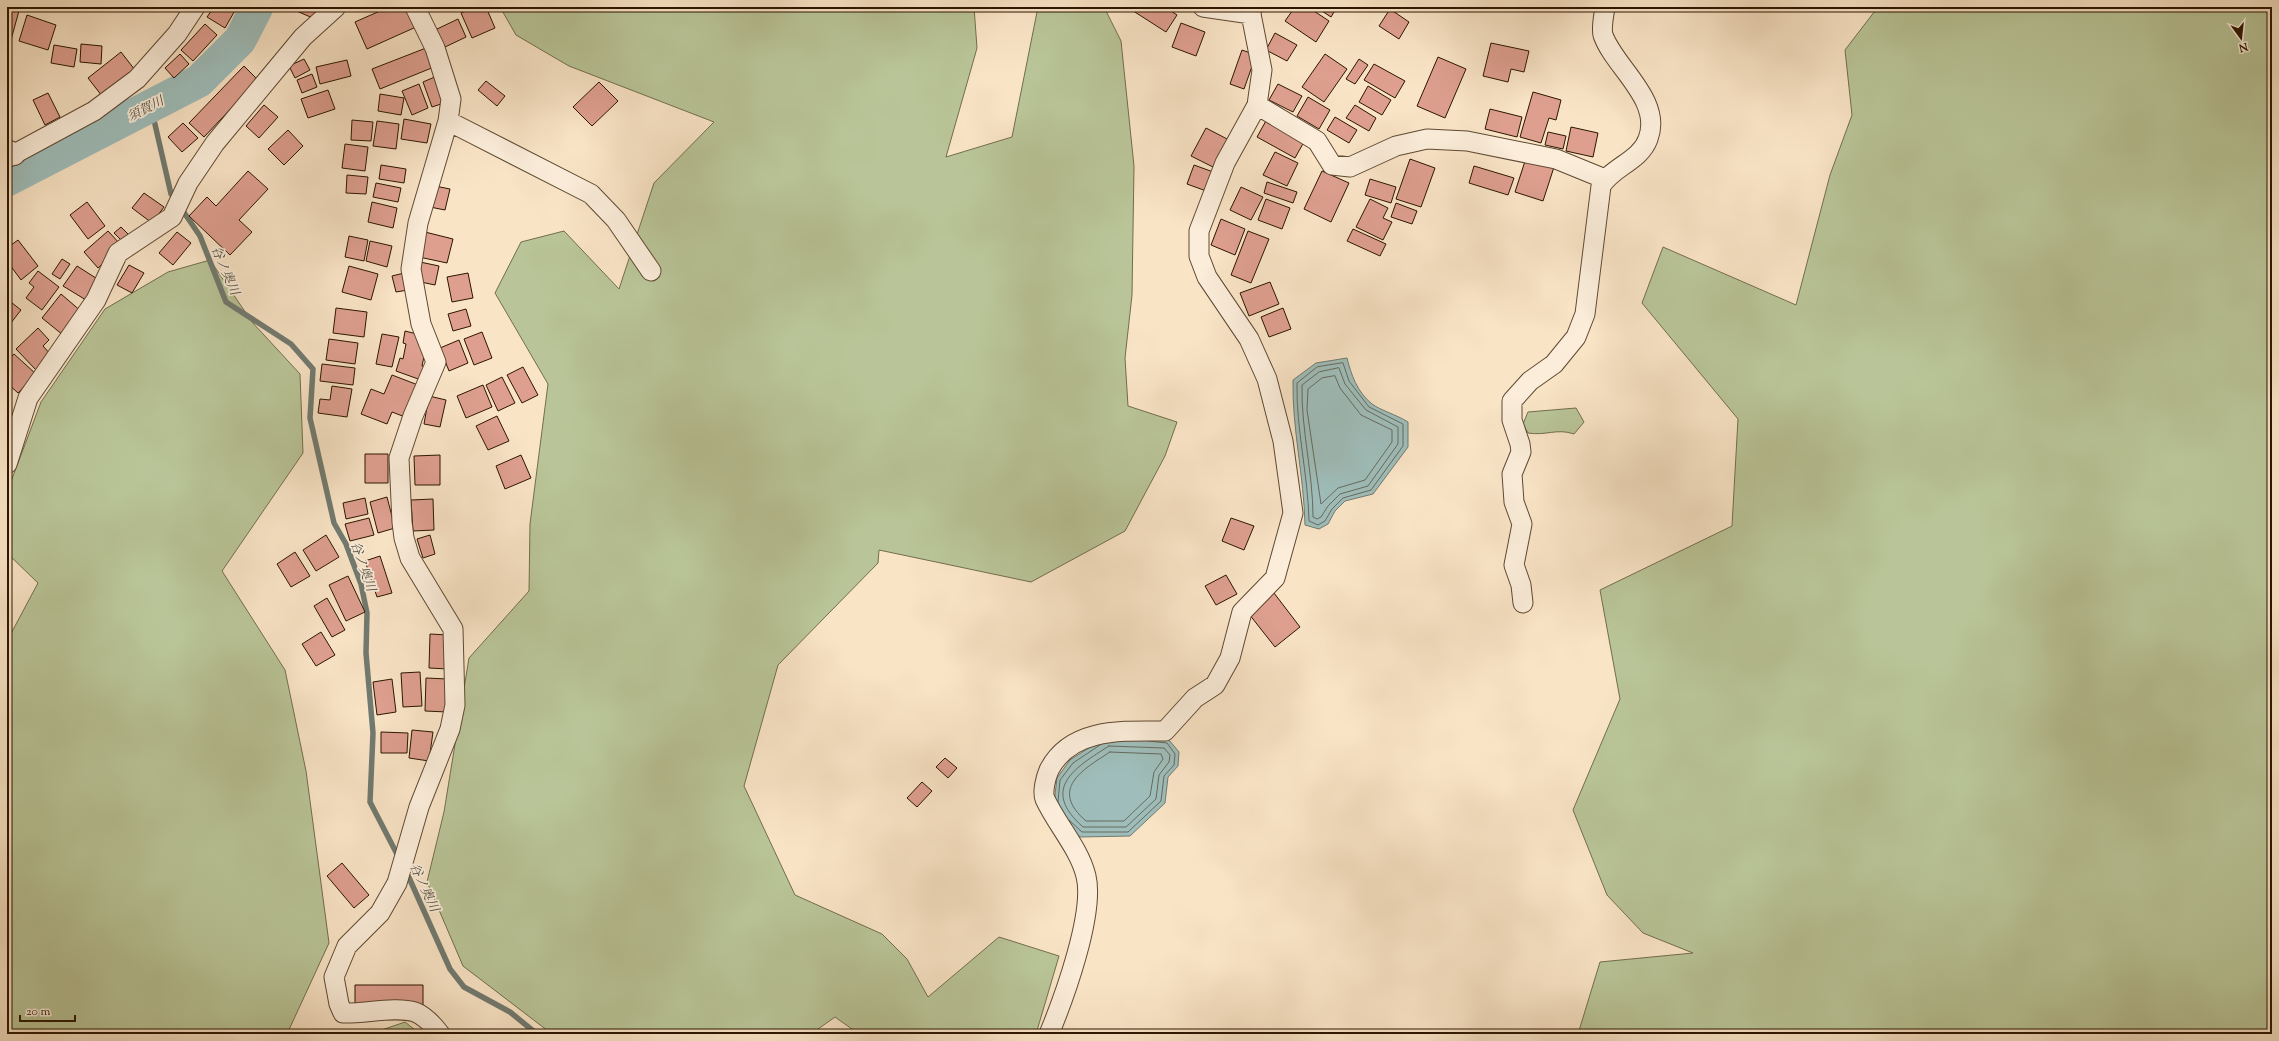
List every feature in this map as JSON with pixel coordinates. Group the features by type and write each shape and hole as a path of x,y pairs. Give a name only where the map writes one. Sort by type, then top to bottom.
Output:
{"street":[{"path":"9,154 94,111 137,80 177,34 195,7"},
{"path":"7,464 28,398 96,300 118,253 172,217 182,197 215,143 303,37 336,7"},
{"path":"415,7 436,48 451,99 448,120 418,223 411,269 421,324 436,362 413,416 400,458 404,538 410,558 454,629 455,705 450,728 419,807 397,883 380,913 347,946 334,977 339,1004 344,1013 415,1012 431,1022 440,1034"},
{"path":"1049,1034 1063,1000 1087,914 1086,877 1073,846 1044,797 1046,776 1059,755 1075,743 1091,736 1116,731 1165,731 1195,698 1215,685 1230,658 1242,612 1275,578 1293,514 1283,441 1267,379 1249,339 1207,276 1200,256 1199,231 1225,163 1257,105 1262,70 1252,11 1203,7"},
{"path":"1523,603 1521,585 1514,566 1522,524 1514,495 1512,474 1521,452 1520,444 1512,420 1512,401 1530,381 1554,364 1576,338 1585,314 1601,186 1605,179 1630,162 1644,145 1648,139 1651,122 1642,94 1612,52 1603,34 1605,7"},
{"path":"1257,105 1317,141 1332,165 1350,167 1396,146 1427,139 1467,141 1556,159 1605,179"},
{"path":"448,120 591,194 616,220 651,271"}],"green space":[{"path":"500,7 974,7 977,48 946,157 1012,137 1038,7 1104,7 1121,41 1134,166 1132,295 1125,358 1128,406 1177,422 1165,456 1125,531 1031,582 879,550 878,563 778,665 744,786 795,895 882,934 907,959 928,997 999,937 1059,956 1036,1034 859,1034 835,1017 811,1034 552,1034 463,966 427,882 444,812 469,658 529,591 530,524 548,384 495,293 521,242 564,231 619,289 654,183 714,122 569,66 516,35"},
{"path":"1878,7 2272,7 2272,1034 1578,1034 1600,962 1693,953 1643,933 1607,895 1573,810 1620,699 1600,590 1732,526 1738,419 1642,303 1663,247 1796,305 1830,175 1852,115 1845,50"},
{"path":"210,260 252,322 300,374 303,453 222,571 285,670 306,771 329,943 287,1034 7,1034 7,641 38,583 7,553 7,492 41,402 105,309 168,272"},
{"path":"1576,408 1584,422 1574,434 1568,432 1540,434 1528,433 1523,424 1528,412"},
{"path":"405,1022 420,1034 370,1034"}],"water":[{"path":"1347,358 1355,382 1362,394 1375,406 1408,422 1408,447 1373,494 1345,501 1335,511 1328,524 1319,529 1305,525 1303,489 1294,416 1293,380 1316,363"},
{"path":"1106,737 1140,737 1169,740 1179,752 1178,766 1168,777 1165,803 1130,836 1080,837 1060,816 1054,803 1057,778 1070,760"}],"building":[{"path":"7,7 20,7 11,40 7,39"},
{"path":"31,7 53,7 52,11"},
{"path":"214,7 237,7 225,28 207,17"},
{"path":"293,7 320,7 315,19 292,9"},
{"path":"389,7 407,7 416,27 367,49 355,22"},
{"path":"475,7 486,7 495,28 472,38 461,13"},
{"path":"1127,7 1165,7 1177,15 1166,32"},
{"path":"1295,7 1308,7 1329,21 1316,42 1285,21"},
{"path":"1316,7 1337,7 1331,17"},
{"path":"1390,9 1409,22 1399,39 1379,26"},
{"path":"27,15 56,25 48,50 19,41"},
{"path":"458,19 466,37 443,48 435,30"},
{"path":"1181,23 1205,32 1196,56 1172,47"},
{"path":"205,24 217,35 193,61 181,50"},
{"path":"1275,33 1297,45 1287,61 1266,50"},
{"path":"1491,43 1529,51 1524,72 1511,69 1508,82 1483,76"},
{"path":"81,44 102,46 101,64 80,62"},
{"path":"54,45 77,49 74,67 51,63"},
{"path":"426,48 434,67 380,89 372,69"},
{"path":"1242,50 1256,55 1244,89 1230,84"},
{"path":"121,52 135,70 102,96 88,78"},
{"path":"180,54 189,64 174,78 165,68"},
{"path":"1325,54 1347,69 1324,102 1302,87"},
{"path":"1438,57 1466,69 1445,118 1417,106"},
{"path":"304,59 310,70 295,78 289,66"},
{"path":"1359,59 1368,65 1355,84 1346,79"},
{"path":"347,60 351,76 320,84 316,67"},
{"path":"1374,64 1405,81 1395,98 1364,80"},
{"path":"244,66 258,80 204,137 189,123"},
{"path":"312,74 317,87 302,93 297,80"},
{"path":"437,76 447,102 432,107 423,82"},
{"path":"486,81 505,96 497,106 478,90"},
{"path":"599,82 618,101 592,126 573,107"},
{"path":"419,84 428,108 412,115 402,91"},
{"path":"1278,84 1302,96 1293,112 1269,100"},
{"path":"1368,86 1391,100 1382,115 1359,102"},
{"path":"328,90 335,109 308,118 301,99"},
{"path":"1533,92 1561,100 1556,120 1549,118 1541,143 1520,137"},
{"path":"48,93 60,117 45,125 33,100"},
{"path":"380,94 404,98 401,115 378,111"},
{"path":"1308,97 1330,110 1319,129 1297,116"},
{"path":"264,105 278,117 259,138 246,126"},
{"path":"1355,105 1376,118 1369,131 1346,118"},
{"path":"1490,109 1522,117 1517,137 1485,129"},
{"path":"1335,117 1357,130 1349,143 1327,130"},
{"path":"404,119 431,124 427,143 401,139"},
{"path":"1267,119 1305,140 1295,158 1257,137"},
{"path":"352,120 373,122 371,141 351,140"},
{"path":"377,121 399,124 396,149 373,146"},
{"path":"183,123 198,138 182,152 168,137"},
{"path":"1571,127 1598,133 1593,157 1566,151"},
{"path":"1206,128 1229,140 1215,168 1191,156"},
{"path":"288,130 303,146 284,165 268,149"},
{"path":"1548,132 1566,136 1563,149 1545,145"},
{"path":"345,144 368,147 365,171 342,168"},
{"path":"1275,152 1298,163 1287,186 1263,175"},
{"path":"1527,155 1555,164 1543,201 1515,192"},
{"path":"1410,159 1435,168 1421,207 1396,199"},
{"path":"381,165 406,169 404,183 379,179"},
{"path":"1194,165 1216,173 1209,192 1187,184"},
{"path":"1474,166 1514,178 1508,195 1469,183"},
{"path":"248,171 268,189 239,220 252,232 230,255 189,216 207,197 216,206"},
{"path":"1322,171 1349,183 1331,222 1304,209"},
{"path":"347,175 368,177 366,194 346,193"},
{"path":"1370,179 1396,187 1391,203 1365,195"},
{"path":"1267,182 1297,192 1293,203 1264,193"},
{"path":"376,183 401,188 398,202 373,197"},
{"path":"435,186 450,189 445,210 430,207"},
{"path":"1241,187 1263,197 1251,220 1230,210"},
{"path":"144,193 164,207 152,223 132,208"},
{"path":"1266,199 1290,208 1282,229 1258,220"},
{"path":"1370,199 1388,208 1383,218 1392,222 1383,240 1356,227"},
{"path":"87,202 105,226 88,239 70,215"},
{"path":"372,202 397,208 393,228 368,222"},
{"path":"1396,203 1417,211 1412,224 1391,217"},
{"path":"1221,219 1245,229 1235,255 1211,245"},
{"path":"121,227 131,237 125,244 114,233"},
{"path":"1353,229 1386,244 1380,256 1347,241"},
{"path":"108,231 122,246 98,268 84,252"},
{"path":"1248,231 1269,239 1251,283 1231,275"},
{"path":"177,232 191,243 173,265 159,253"},
{"path":"425,232 453,239 447,263 419,257"},
{"path":"349,236 368,240 364,261 345,257"},
{"path":"18,240 38,266 21,280 7,261 7,248"},
{"path":"370,241 392,246 387,267 366,261"},
{"path":"62,259 70,264 60,279 52,274"},
{"path":"420,262 439,266 435,285 416,281"},
{"path":"129,265 144,273 132,293 117,285"},
{"path":"77,266 99,280 86,300 63,286"},
{"path":"349,266 378,274 371,300 342,292"},
{"path":"38,271 59,287 42,310 26,298 34,287 29,283"},
{"path":"404,273 408,290 396,292 392,276"},
{"path":"468,273 473,298 452,302 447,277"},
{"path":"1270,282 1279,304 1249,316 1240,293"},
{"path":"61,294 82,312 63,335 42,318"},
{"path":"7,299 21,310 7,328"},
{"path":"336,308 367,312 364,337 333,333"},
{"path":"1283,308 1291,329 1269,337 1261,317"},
{"path":"466,309 471,326 453,331 448,314"},
{"path":"38,328 49,340 43,346 52,356 37,371 16,349"},
{"path":"405,331 421,335 419,346 426,347 422,366 425,367 421,380 396,371 400,358 403,359 406,344 403,343"},
{"path":"482,332 492,358 474,365 464,339"},
{"path":"382,334 399,337 392,367 376,364"},
{"path":"329,339 358,343 355,364 326,360"},
{"path":"459,340 468,363 449,371 440,348"},
{"path":"14,354 36,374 18,393 7,383 7,361"},
{"path":"322,364 355,368 353,385 320,381"},
{"path":"523,367 538,395 522,403 507,375"},
{"path":"392,375 418,385 405,417 392,412 387,424 361,414 371,389 384,394"},
{"path":"502,377 515,403 498,411 486,385"},
{"path":"483,385 492,407 466,418 457,396"},
{"path":"332,386 352,389 347,417 318,413 320,399 330,400"},
{"path":"429,396 446,400 440,427 424,424"},
{"path":"497,416 509,441 488,450 476,426"},
{"path":"365,454 388,454 388,483 365,483"},
{"path":"440,455 440,485 415,485 414,456"},
{"path":"521,455 531,478 505,489 496,466"},
{"path":"387,497 395,528 378,533 370,502"},
{"path":"365,498 368,514 346,519 343,503"},
{"path":"433,499 434,530 413,531 411,500"},
{"path":"369,518 374,535 350,541 345,524"},
{"path":"1231,518 1254,526 1244,550 1222,541"},
{"path":"326,535 339,557 316,571 303,550"},
{"path":"430,535 435,554 423,558 417,539"},
{"path":"295,552 310,576 291,587 277,564"},
{"path":"380,556 392,593 377,597 365,561"},
{"path":"1226,575 1237,594 1216,605 1205,586"},
{"path":"348,576 365,612 346,621 329,585"},
{"path":"1274,593 1300,627 1275,647 1249,614"},
{"path":"327,598 345,630 332,637 314,606"},
{"path":"321,632 335,655 316,666 302,644"},
{"path":"430,634 448,635 448,669 429,668"},
{"path":"420,672 422,706 403,707 401,673"},
{"path":"426,678 448,679 447,712 425,711"},
{"path":"392,679 396,712 377,715 373,682"},
{"path":"412,730 433,732 429,761 409,758"},
{"path":"381,732 408,733 407,753 381,753"},
{"path":"945,758 957,768 948,778 936,767"},
{"path":"922,782 932,791 917,807 907,798"},
{"path":"342,863 369,895 354,908 327,876"},
{"path":"355,985 423,985 423,1005 355,1004"}],"waterway":[{"name":"須賀川","path":"7,180 199,81 240,40 257,7"},
{"name":"谷ノ奥川","path":"151,107 171,194 176,201"},
{"name":"谷ノ奥川","path":"181,208 200,236 226,302 291,344 313,369 310,418 334,523 346,544 361,584 367,613 366,653 373,733 370,802 399,858"},
{"name":"谷ノ奥川","path":"406,871 450,969 464,987 510,1012 537,1034"}]}
